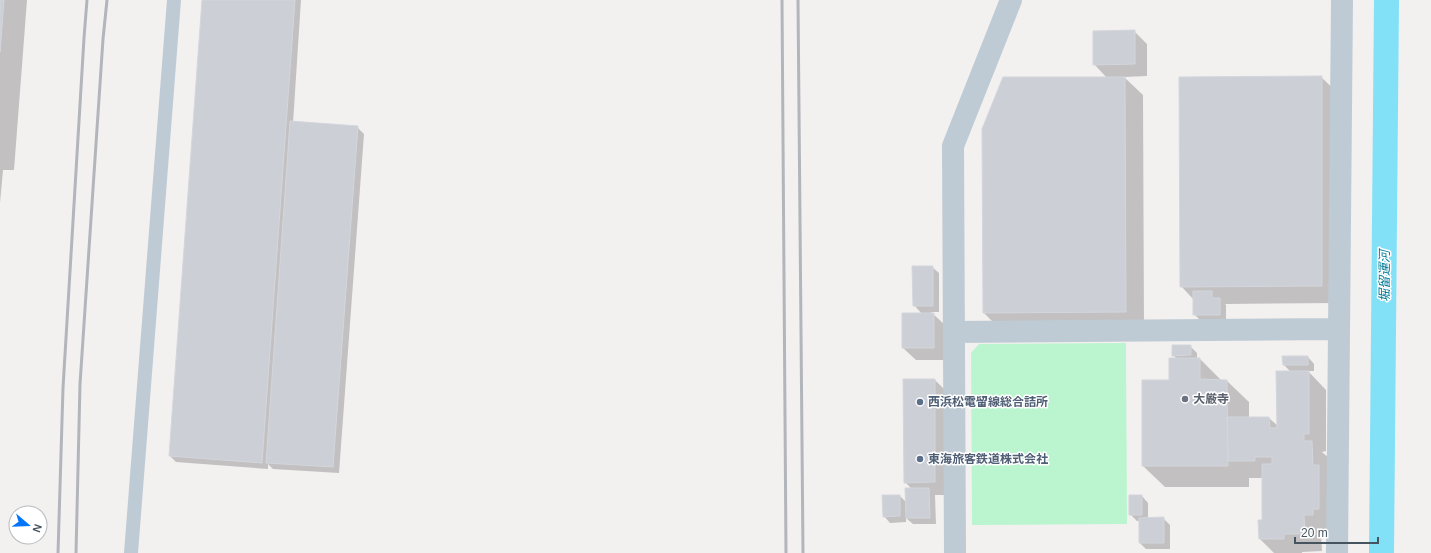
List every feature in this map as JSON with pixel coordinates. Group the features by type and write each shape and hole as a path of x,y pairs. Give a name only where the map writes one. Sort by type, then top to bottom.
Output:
{"street":[{"path":"955,553 953,146 1011,0"},
{"path":"1337,553 1342,0"},
{"path":"954,332 1339,329"}],"lane":[{"path":"131,553 174,0"}],"green space":[{"path":"1126,343 1127,524 972,525 971,353 979,344"}],"water":[{"name":"堀留運河","path":"1374,0 1399,0 1394,553 1369,553"}],"building":[{"path":"0,0 4,0 0,52"},
{"path":"202,0 295,0 262,463 169,456"},
{"path":"1135,30 1135,64 1093,65 1093,31"},
{"path":"1322,76 1322,286 1180,287 1179,77"},
{"path":"1003,77 1125,77 1126,312 983,313 982,129"},
{"path":"290,121 358,126 333,467 266,463"},
{"path":"912,266 933,266 933,306 913,306"},
{"path":"1193,291 1212,291 1212,298 1220,298 1220,315 1193,315"},
{"path":"902,313 934,313 934,348 902,348"},
{"path":"1172,345 1191,345 1191,355 1172,356"},
{"path":"1282,356 1308,356 1308,365 1283,365"},
{"name":"大厳寺","path":"1169,358 1200,358 1200,379 1227,380 1228,466 1142,466 1142,380 1169,380"},
{"path":"1276,371 1309,371 1309,434 1304,434 1304,441 1312,441 1313,465 1319,465 1319,509 1313,509 1313,515 1304,515 1305,534 1284,534 1284,539 1259,539 1258,520 1262,520 1262,464 1272,464 1272,457 1255,457 1255,461 1228,461 1227,417 1269,417 1270,428 1277,428"},
{"path":"903,379 935,379 935,482 904,483"},
{"path":"905,488 929,488 930,518 906,518"},
{"path":"882,495 900,495 900,516 883,517"},
{"path":"1129,495 1142,495 1142,515 1129,515"},
{"path":"1164,517 1164,543 1139,543 1139,518"}],"railway":[{"path":"58,553 63,388 87,0"},
{"path":"76,553 80,384 103,39 107,0"},
{"path":"782,0 786,553"},
{"path":"798,0 803,553"}],"place":[{"name":"大厳寺","path":"1185,399"},
{"name":"西浜松電留線総合詰所","path":"920,402"},
{"name":"東海旅客鉄道株式会社","path":"920,459"}]}
